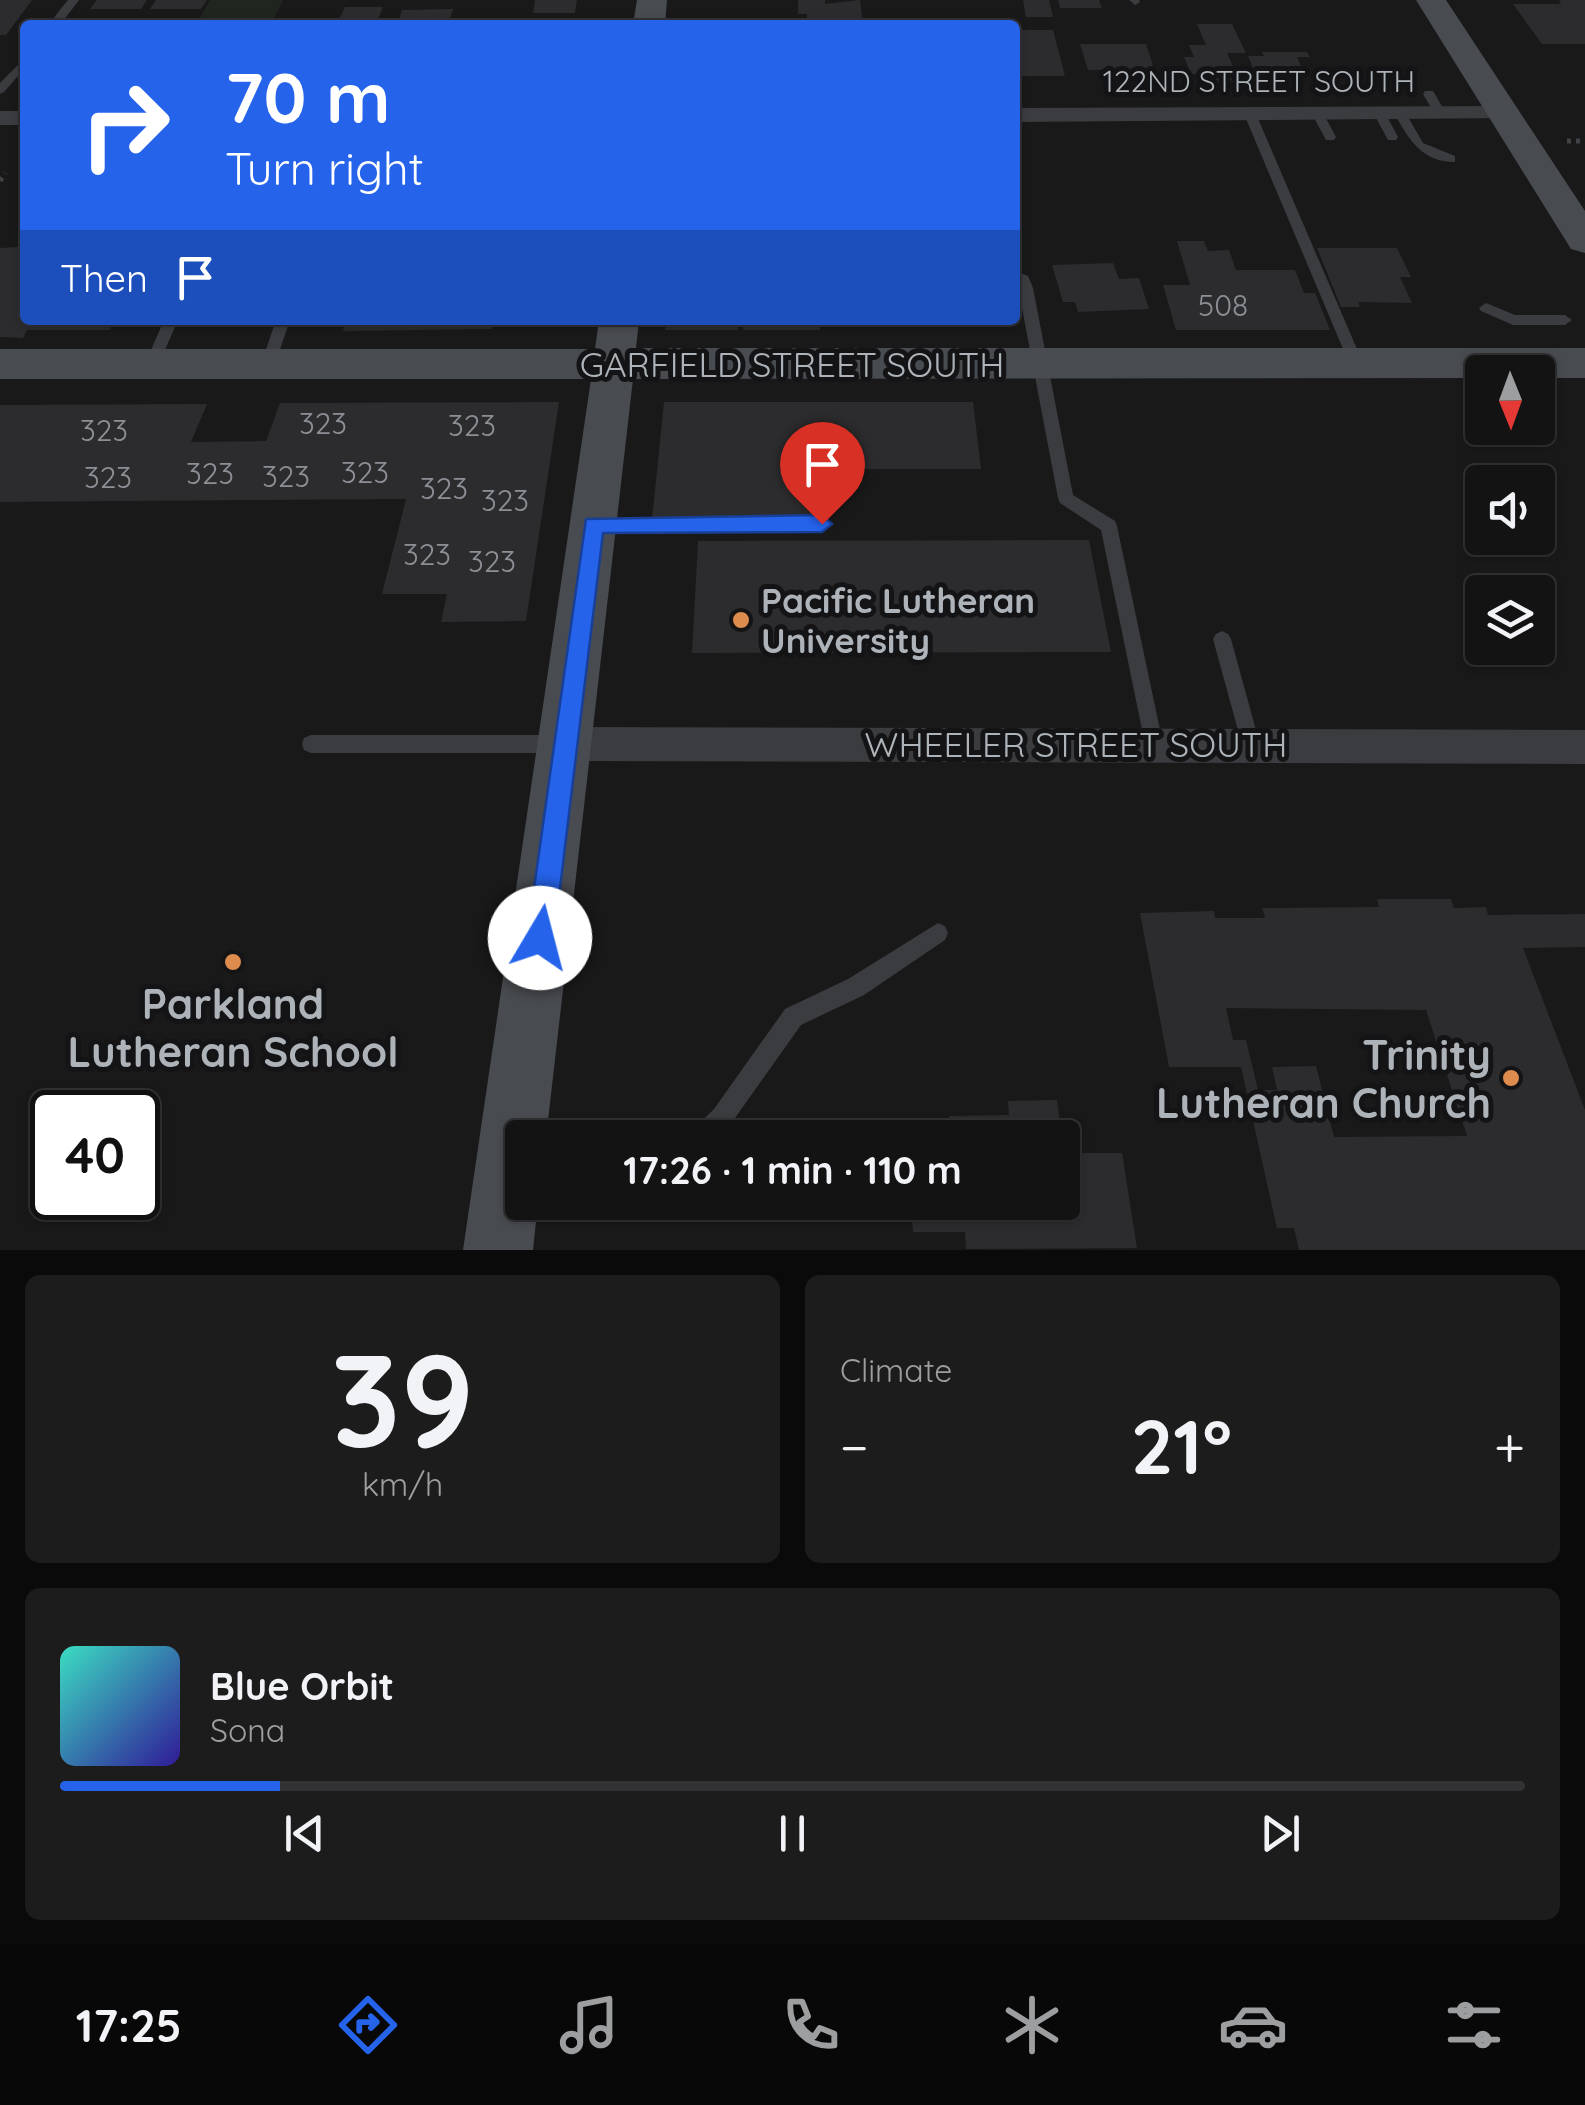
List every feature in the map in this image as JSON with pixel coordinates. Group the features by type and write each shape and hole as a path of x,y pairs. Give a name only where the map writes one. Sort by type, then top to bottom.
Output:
{"street":[{"path":"1432,0 1585,240"},
{"name":"122ND STREET SOUTH","path":"1020,115 1389,115 1434,104 1504,113"},
{"path":"501,1230 567,744 616,342"},
{"name":"GARFIELD STREET SOUTH","path":"0,364 268,364 616,342 1040,363 1585,363"},
{"name":"WHEELER STREET SOUTH","path":"567,744 1585,746"}],"lane":[{"path":"58,20 74,0"},
{"path":"0,90 20,67"},
{"path":"1250,114 1356,363"},
{"path":"1318,114 1330,137"},
{"path":"1389,115 1418,145 1451,159"},
{"path":"1020,278 1026,288 1066,498 1109,526 1154,744"},
{"path":"1486,308 1513,320 1565,320"},
{"path":"152,364 169,325"},
{"path":"268,364 281,325"},
{"path":"594,525 822,524"},
{"path":"1222,639 1251,745"},
{"path":"311,744 567,744"},
{"path":"720,1120 793,1017 856,986 938,933"},
{"path":"501,1230 534,1220"}],"path":[{"path":"1567,141 1585,141"},
{"path":"0,181 5,173"}],"shaded area":[{"path":"210,0 283,0 274,18 200,18"}],"building":[{"path":"0,0 32,0 6,35 0,35"},
{"path":"97,0 147,0 141,9 90,9"},
{"path":"156,0 207,0 201,9 150,9"},
{"path":"535,0 577,0 575,13 533,13"},
{"path":"798,0 825,0 825,4 860,0 862,18 807,20 807,14 798,14"},
{"path":"1023,0 1049,0 1053,17 1026,17"},
{"path":"1058,0 1099,0 1102,8 1060,8"},
{"path":"1559,0 1585,0 1585,44 1542,44 1513,4 1561,4"},
{"path":"345,7 383,7 378,20 339,20"},
{"path":"453,9 450,20 399,20 402,10"},
{"path":"1197,24 1232,24 1246,53 1227,53 1239,80 1204,85 1199,74 1191,74 1184,57 1194,57 1189,45 1206,45"},
{"path":"1020,30 1053,30 1065,76 1020,76"},
{"path":"1080,44 1146,44 1154,69 1088,70"},
{"path":"1262,52 1307,52 1310,57 1297,57 1301,66 1295,66 1300,77 1273,77 1271,73 1255,73 1248,56 1264,56"},
{"path":"1177,241 1204,241 1208,251 1229,250 1236,270 1295,270 1304,293 1315,293 1330,330 1176,330 1163,285 1190,285"},
{"path":"19,247 20,325 112,325 110,330 27,330 23,338 0,337 0,248"},
{"path":"1317,248 1397,248 1411,277 1400,277 1412,303 1358,302 1360,307 1341,307"},
{"path":"1113,263 1119,279 1139,278 1149,309 1078,312 1075,302 1063,302 1052,265"},
{"path":"345,325 493,325 492,329 343,331"},
{"path":"666,325 738,325 738,330 665,330"},
{"path":"743,325 820,325 820,330 743,330"},
{"path":"559,402 526,621 441,622 447,594 382,594 406,499 0,502 0,405 207,404 191,442 266,441 280,403"},
{"path":"664,402 973,402 981,469 817,469 818,519 652,519"},
{"path":"1089,540 1111,652 692,653 698,541"},
{"name":"Trinity Lutheran Church","path":"1377,899 1451,899 1454,908 1486,907 1488,915 1585,914 1585,947 1523,948 1585,1110 1585,1250 1299,1250 1294,1228 1277,1228 1241,1067 1169,1067 1140,913 1214,911 1215,918 1265,918 1262,908 1379,907","holes":["1226,1008 1426,1010 1467,1136 1334,1137 1316,1066 1272,1067 1277,1090 1258,1090 1246,1040 1233,1040"]},
{"path":"1057,1100 1060,1120 949,1120 949,1116 1009,1115 1008,1101"},
{"path":"1080,1153 1122,1153 1137,1248 966,1249 965,1232 913,1232 912,1220 1080,1220"}],"place":[{"name":"Pacific Lutheran University","path":"741,620"},
{"name":"Parkland Lutheran School","path":"233,962"},
{"name":"Trinity Lutheran Church","path":"1511,1078"}],"route":[{"path":"540,938 594,525 822,524"}]}
